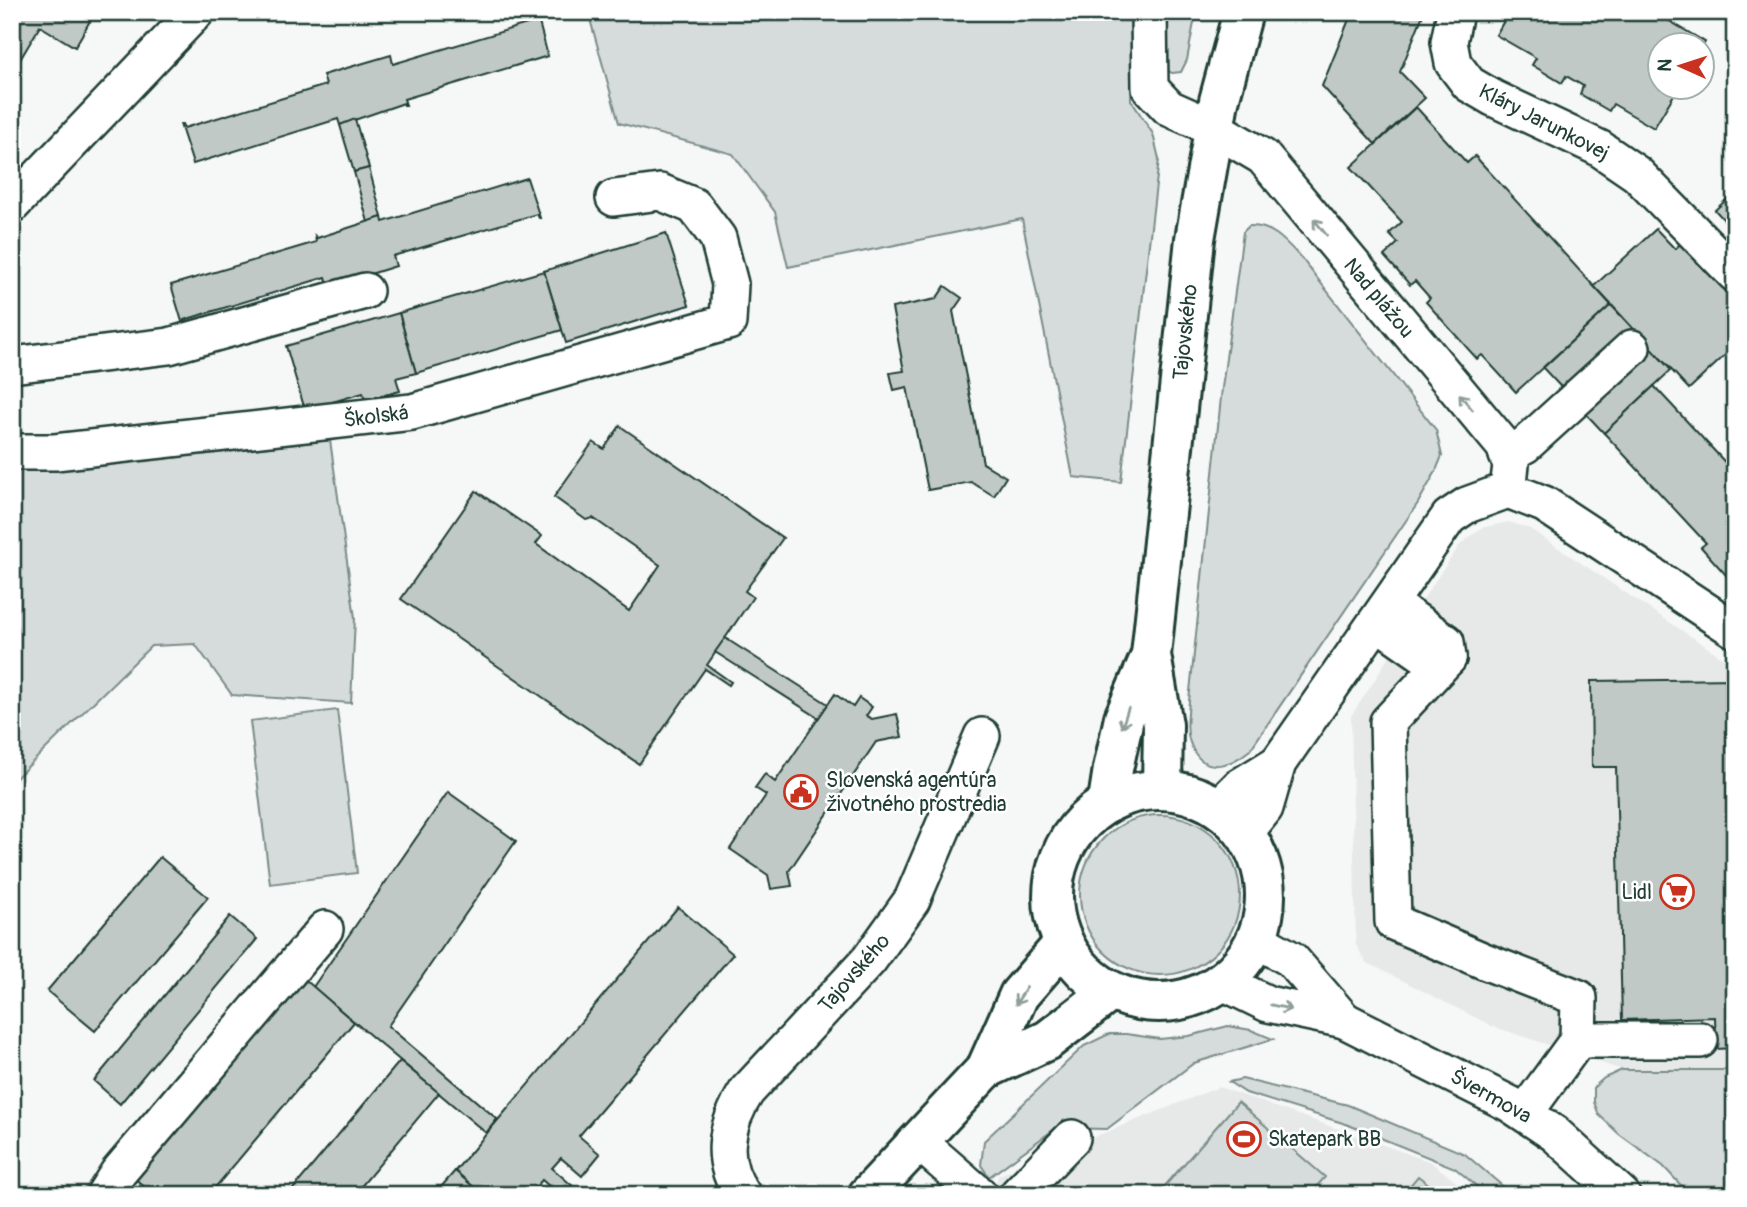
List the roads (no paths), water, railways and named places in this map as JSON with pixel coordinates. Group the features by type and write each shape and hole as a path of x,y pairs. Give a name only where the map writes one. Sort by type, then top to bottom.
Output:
{"main road":[{"name":"Tajovského","path":"1162,789 1163,725 1151,655 1195,239 1219,101 1243,12"},
{"name":"Tajovského","path":"1108,801 1124,718 1151,655"},
{"path":"1162,789 1193,795 1232,820 1259,858 1265,884 1265,910 1256,939 1246,957 1223,982 1192,997 1147,1002 1111,991 1083,971 1064,943 1058,928 1053,902 1054,882 1066,844 1091,813 1108,801 1136,792 1162,789"},
{"path":"868,1195 986,1069 1019,996 1064,943"},
{"path":"986,1069 1048,1040 1111,991"}],"street":[{"path":"12,205 196,12"},
{"name":"Nad plážou","path":"1149,12 1150,88 1169,108 1214,128 1263,157 1504,446 1507,455"},
{"name":"Kláry Jarunkovej","path":"1455,12 1449,42 1453,63 1469,83 1493,98 1599,148 1637,174 1735,274"},
{"name":"Školská","path":"12,452 55,452 412,412 728,322 730,284 718,238 694,206 660,192 614,198"},
{"path":"12,365 169,346 365,291"},
{"path":"1508,490 1511,465 1507,455 1525,445 1632,348"},
{"path":"1232,820 1265,808 1278,763 1449,517 1467,505 1508,490 1544,504 1735,630"},
{"path":"1383,612 1446,642 1448,657 1388,722 1393,922 1578,998 1578,1040 1525,1113"},
{"name":"Tajovského","path":"743,1195 735,1184 728,1165 726,1147 736,1108 747,1091 869,960 912,900 982,736"},
{"path":"104,1195 118,1173 325,929"},
{"name":"Švermova","path":"1256,939 1291,960 1343,1020"},
{"name":"Švermova","path":"1223,982 1268,1004 1343,1020 1510,1104 1555,1134 1622,1195"},
{"path":"1578,1040 1700,1040"},
{"path":"1017,1195 1072,1138"},
{"path":"919,1142 980,1195"}],"place":[{"name":"Slovenská agentúra životného prostredia","path":"801,792"},
{"name":"Lidl","path":"1677,892"},
{"name":"Skatepark BB","path":"1244,1139"}]}
